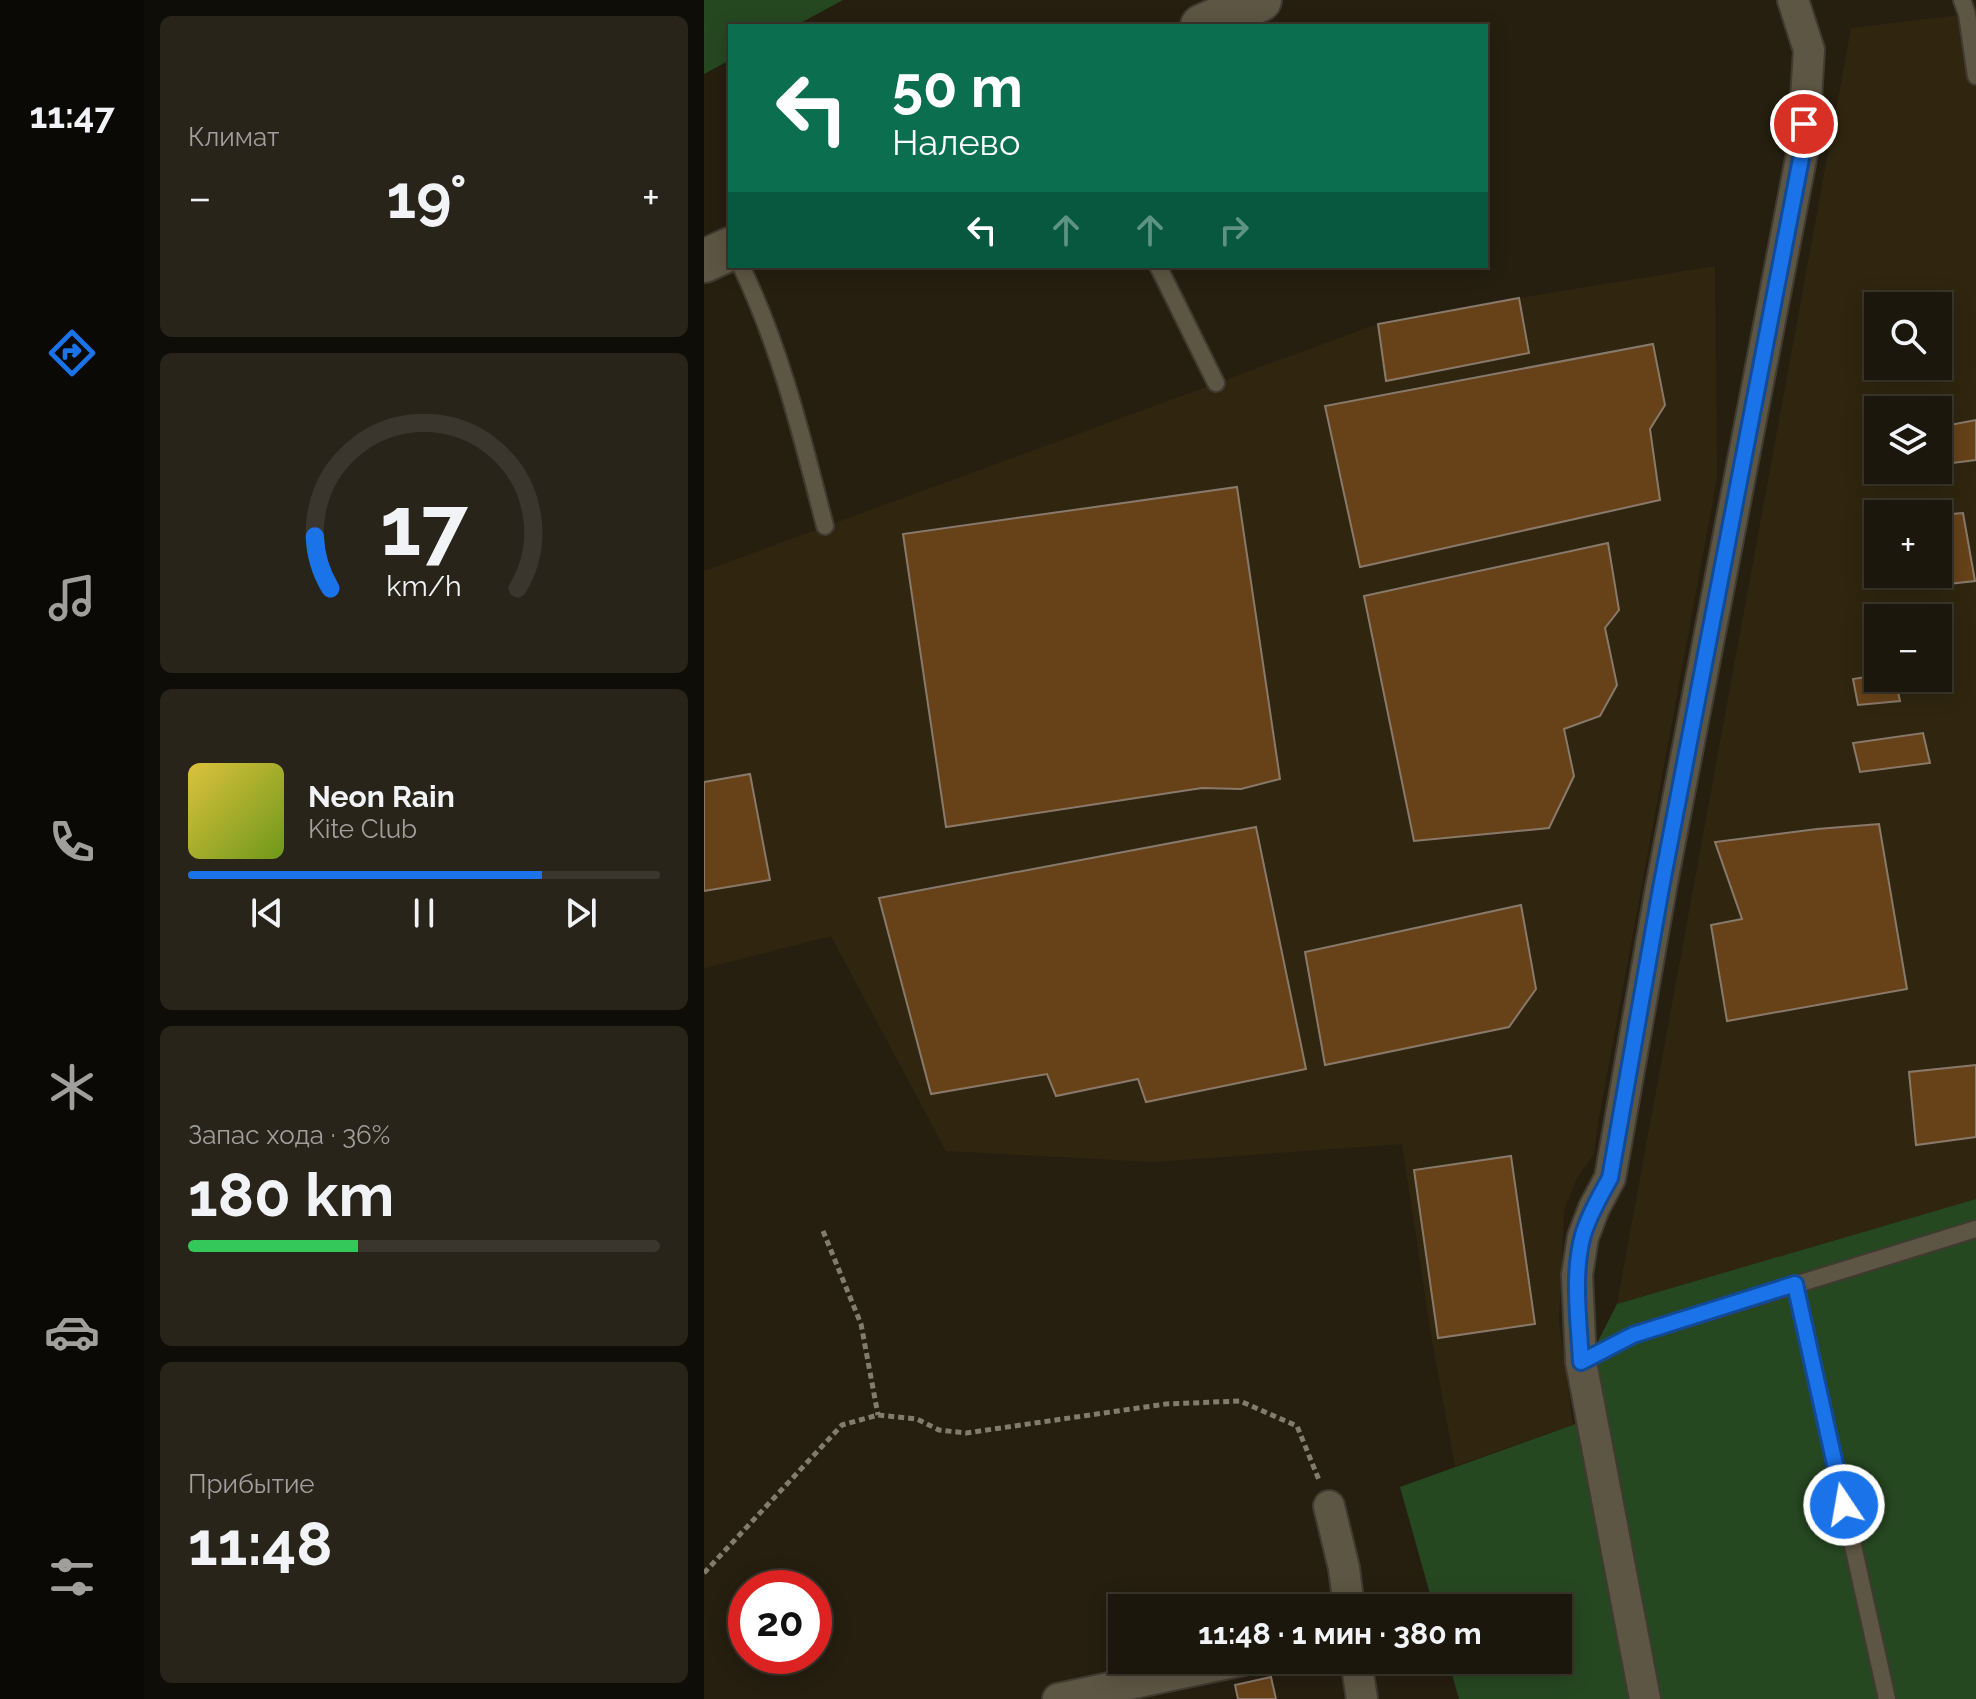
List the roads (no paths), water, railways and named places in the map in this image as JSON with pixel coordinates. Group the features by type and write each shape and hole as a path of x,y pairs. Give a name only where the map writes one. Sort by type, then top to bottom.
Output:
{"street":[{"path":"1206,24 1260,0"},
{"path":"1645,1699 1581,1362 1577,1275 1583,1237 1610,1178 1661,888 1803,148 1809,50 1793,0"},
{"path":"704,261 728,250"},
{"path":"1329,1506 1347,1594"},
{"path":"1058,1699 1177,1674"},
{"path":"1358,1674 1362,1699"}],"lane":[{"path":"1962,0 1976,76"},
{"path":"742,268 758,300 787,381 825,526"},
{"path":"1159,268 1216,383"},
{"path":"1581,1362 1633,1335 1976,1229"},
{"path":"1795,1284 1887,1699"}]}
